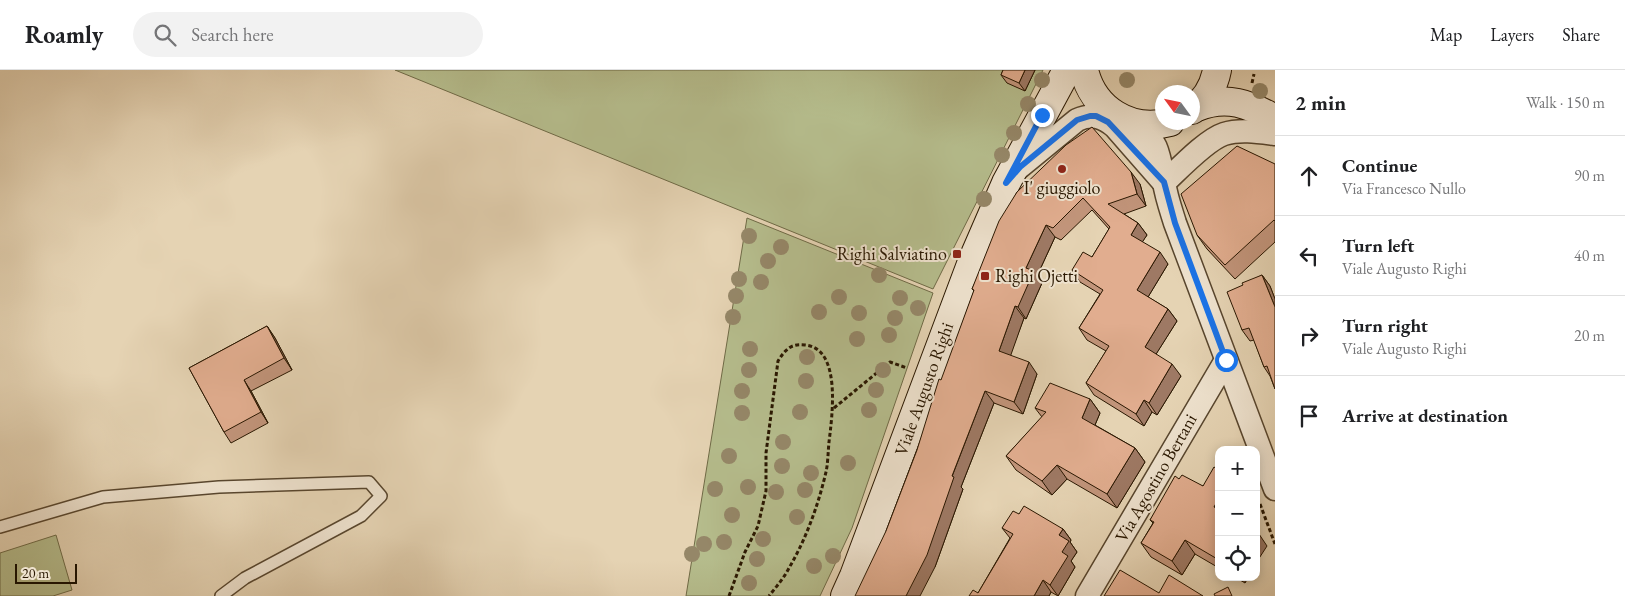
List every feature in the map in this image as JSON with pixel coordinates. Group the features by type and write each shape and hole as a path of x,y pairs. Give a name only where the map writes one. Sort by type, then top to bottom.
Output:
{"main road":[{"name":"Viale Augusto Righi","path":"845,596 969,270 1006,183 1067,70"},
{"path":"1084,70 1087,82 1100,110 1137,124 1155,124"},
{"path":"1200,103 1216,78 1217,70"},
{"name":"Viale Augusto Righi","path":"1042,115 1052,106 1070,97 1087,96 1100,110"},
{"path":"1200,107 1214,101 1238,103 1259,110 1275,120"}],"street":[{"path":"1100,110 1114,127 1162,172"},
{"name":"Viale Augusto Righi","path":"1006,183 1020,167 1077,120 1090,116 1100,110"},
{"path":"1137,124 1156,146 1175,223 1226,360 1267,495"},
{"path":"1162,172 1164,140 1168,130"},
{"path":"1162,172 1224,134 1242,131 1275,134"},
{"name":"Via Agostino Bertani","path":"1087,596 1226,360"}],"lane":[{"path":"0,527 103,496 219,486 369,482 381,496 361,516 245,578 221,596"}],"path":[{"path":"730,596 745,552 758,526 766,491 766,453 778,360 786,348 796,344 807,345 817,350 825,358 832,381 833,408 826,471 806,537 788,570 769,596"},
{"path":"833,408 890,362 905,367"},
{"path":"1267,495 1275,544"}],"green space":[{"path":"395,70 1043,70 933,289"},
{"path":"747,218 933,293 852,528 820,596 686,596"},
{"path":"56,535 72,590 53,596 0,596 0,553"}],"building":[{"path":"1003,70 1025,70 1019,83 1001,75"},
{"path":"1092,127 1131,172 1137,194 1108,204 1138,223 1131,235 1160,252 1137,290 1168,309 1145,347 1172,364 1149,403 1144,400 1136,414 1086,383 1109,346 1079,328 1103,290 1072,270 1083,252 1092,257 1110,227 1083,198 1053,228 1046,225 1026,268 1034,271 1018,307 1015,306 999,351 1029,362 1014,402 985,391 952,476 954,477 927,555 906,596 855,596 886,531 917,450 939,379 941,380 974,290 972,289 999,221 1017,192 1066,145"},
{"path":"1237,146 1275,164 1275,221 1225,265 1197,235 1181,194"},
{"path":"1262,275 1275,307 1275,389 1267,366 1264,367 1249,328 1242,330 1227,292 1243,285 1242,283"},
{"path":"267,326 284,358 244,380 261,412 224,432 189,368"},
{"path":"1050,383 1090,399 1082,418 1135,448 1107,494 1057,465 1042,481 1006,456 1046,412 1035,408"},
{"path":"1215,468 1215,558 1185,540 1172,561 1141,543 1154,522 1150,520 1175,476 1179,479 1182,475 1203,486"},
{"path":"1024,506 1063,529 1059,535 1069,541 1062,552 1068,556 1050,585 1043,580 1034,596 969,596 973,590 978,593 1013,534 1002,528 1013,511 1019,514"},
{"path":"1120,570 1159,593 1169,575 1203,596 1104,596"},
{"path":"1228,587 1232,596 1215,596 1214,594"}],"place":[{"name":"I' giuggiolo","path":"1062,169"},
{"name":"Righi Salviatino","path":"957,254"},
{"name":"Righi Ojetti","path":"985,276"}],"route":[{"path":"1042,115 1006,183 1020,167 1077,120 1096,116 1108,122 1164,182 1175,223 1226,360"}]}
